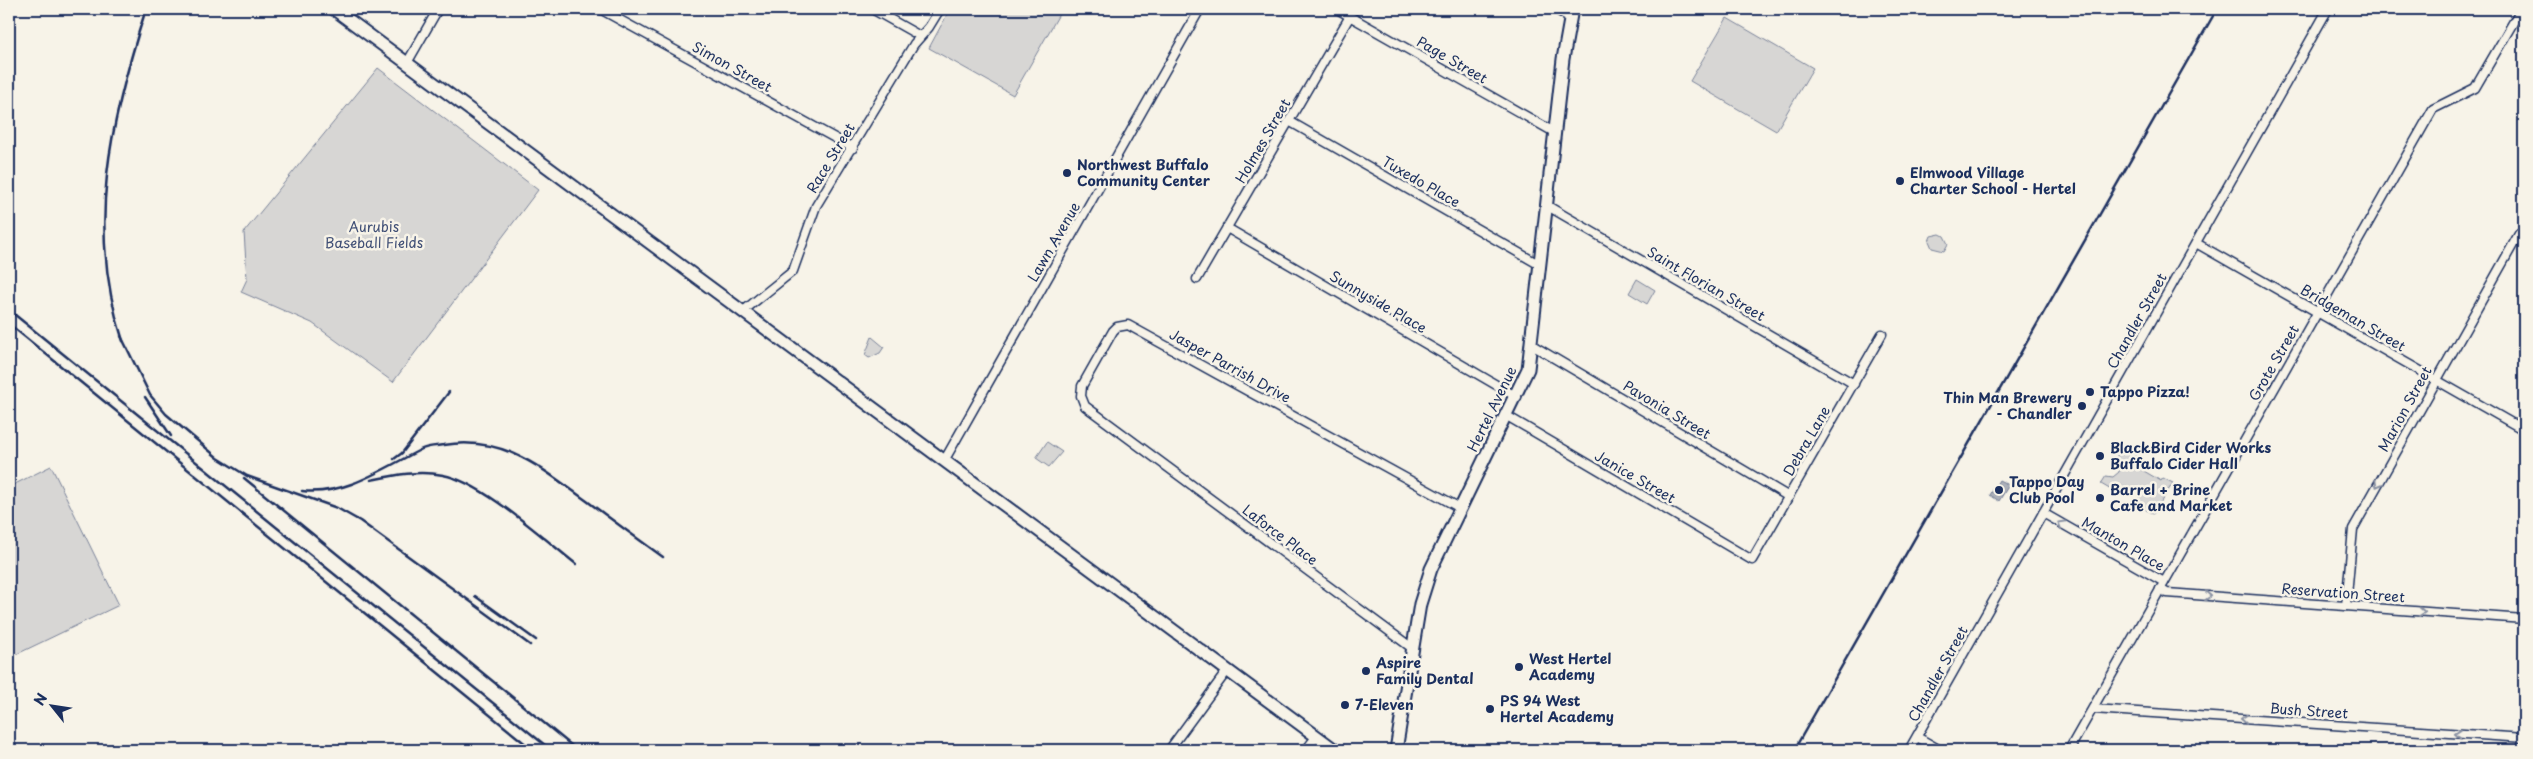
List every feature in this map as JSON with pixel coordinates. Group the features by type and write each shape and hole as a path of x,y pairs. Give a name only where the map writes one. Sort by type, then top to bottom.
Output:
{"main road":[{"path":"334,9 1335,750"},
{"name":"Hertel Avenue","path":"1396,750 1420,604 1431,569 1517,396 1528,369 1554,132 1571,13"}],"street":[{"path":"407,63 438,9"},
{"name":"Simon Street","path":"600,9 853,148"},
{"path":"872,9 920,36"},
{"name":"Race Street","path":"742,312 793,271 816,206 920,36 929,27 940,9"},
{"name":"Lawn Avenue","path":"944,461 1200,9"},
{"name":"Page Street","path":"1338,9 1554,132"},
{"path":"1555,9 1571,13"},
{"name":"Chandler Street","path":"1909,750 2328,9"},
{"name":"Grote Street","path":"2069,750 2433,109 2476,88 2521,9"},
{"name":"Holmes Street","path":"1197,279 1350,16"},
{"name":"Tuxedo Place","path":"1289,121 1540,265"},
{"name":"Saint Florian Street","path":"1546,205 1854,384"},
{"name":"Sunnyside Place","path":"1227,228 1517,396"},
{"name":"Marion Street","path":"2346,606 2353,529 2519,234"},
{"name":"Bridgeman Street","path":"2196,243 2524,430"},
{"name":"Jasper Parrish Drive","path":"1133,442 1085,406 1081,391 1113,331 1124,325 1133,326 1460,508"},
{"name":"Debra Lane","path":"1752,560 1882,334"},
{"name":"Pavonia Street","path":"1532,345 1789,497"},
{"name":"Janice Street","path":"1507,416 1752,560"},
{"name":"Laforce Place","path":"1133,442 1412,648"},
{"name":"Manton Place","path":"2043,514 2162,586"},
{"name":"Reservation Street","path":"2162,586 2167,593 2524,619"},
{"path":"1168,750 1227,671"},
{"name":"Bush Street","path":"2093,709 2524,738"},
{"path":"1306,750 1316,737"},
{"path":"1917,737 1940,750"}],"green space":[{"path":"950,9 1062,9 1013,95 929,48"},
{"path":"1727,18 1813,68 1776,131 1690,81"},
{"name":"Aurubis Baseball Fields","path":"378,68 538,190 393,382 312,323 241,292 247,279 244,232"},
{"path":"1940,234 1944,236 1948,244 1944,251 1932,248 1929,241 1931,236"},
{"path":"1637,279 1655,290 1647,304 1629,293"},
{"path":"872,337 884,347 880,353 869,358 865,355"},
{"path":"1047,442 1062,452 1049,467 1036,458"},
{"path":"2122,448 2141,459 2137,467 2161,481 2163,478 2173,483 2153,514 2135,503 2140,495 2118,483 2113,491 2101,484 2106,476 2113,477 2119,472 2120,465 2115,459"},
{"path":"51,466 119,605 15,655 9,641 9,487"}],"shaded area":[{"name":"Tappo Day Club Pool","path":"1999,480 2009,485 1999,501 1990,495"}],"railway":[{"path":"123,341 112,299 106,257 104,215 113,132 122,91 146,9"},
{"path":"1794,750 2217,9"},
{"path":"9,310 551,750"},
{"path":"9,324 533,750"},
{"path":"121,336 150,395 166,414 218,458 247,476 337,508 360,521 530,645"},
{"path":"394,459 402,453 449,392"},
{"path":"145,397 171,436"},
{"path":"302,491 334,489 349,485 427,447 465,443 485,445 521,457 537,466 663,557"},
{"path":"371,480 416,473 443,475 459,480 494,499 576,564"},
{"path":"244,478 577,750"},
{"path":"475,596 536,640"}],"place":[{"name":"Northwest Buffalo Community Center","path":"1067,173"},
{"name":"Elmwood Village Charter School - Hertel","path":"1900,181"},
{"name":"Tappo Pizza!","path":"2090,392"},
{"name":"Thin Man Brewery - Chandler","path":"2082,406"},
{"name":"BlackBird Cider Works Buffalo Cider Hall","path":"2100,456"},
{"name":"Tappo Day Club Pool","path":"1999,490"},
{"name":"Barrel + Brine Cafe and Market","path":"2100,498"},
{"name":"West Hertel Academy","path":"1519,667"},
{"name":"Aspire Family Dental","path":"1366,671"},
{"name":"7-Eleven","path":"1345,705"},
{"name":"PS 94 West Hertel Academy","path":"1490,709"}]}
